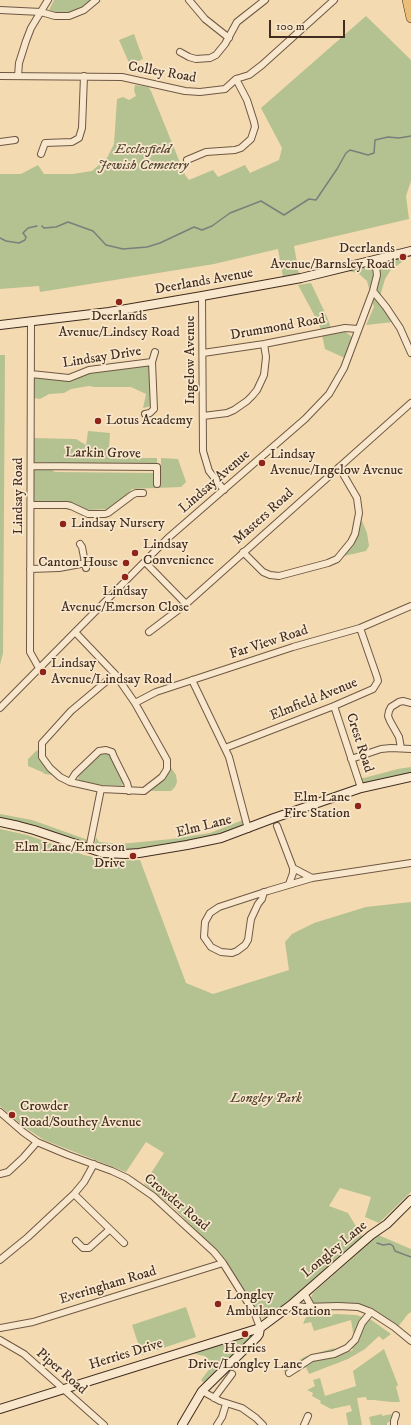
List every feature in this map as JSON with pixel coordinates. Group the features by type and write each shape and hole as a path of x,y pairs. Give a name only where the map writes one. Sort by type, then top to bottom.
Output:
{"main road":[{"path":"407,0 411,18"}],"street":[{"path":"18,76 19,63 31,28 48,0"},
{"path":"0,10 41,12 55,16 69,16 84,10 96,0"},
{"path":"188,0 205,19 229,38"},
{"path":"180,52 196,59 210,58 216,55 229,38 237,22 265,0"},
{"name":"Colley Road","path":"0,76 122,77 200,92 225,89 236,78 250,75 334,0"},
{"path":"41,154 45,143 72,142 79,138 82,128 84,76"},
{"path":"187,160 206,152 236,150 241,148 251,139 255,128 254,122 247,100 236,78"},
{"path":"0,142 15,140"},
{"name":"Deerlands Avenue","path":"0,325 109,312 202,296 301,278 411,251"},
{"name":"Lindsay Avenue","path":"0,708 168,538 304,419 329,394 344,368 373,291 377,275 375,260"},
{"path":"373,291 400,328 411,353"},
{"name":"Ingelow Avenue","path":"202,296 204,457 209,471 224,490"},
{"name":"Lindsay Road","path":"31,322 30,652 39,668"},
{"name":"Drummond Road","path":"203,353 264,344 345,328 358,329"},
{"path":"203,416 226,413 234,410 252,396 257,390 264,375 266,357 264,344"},
{"path":"145,414 150,413 154,409 152,362 155,352"},
{"name":"Lindsay Drive","path":"31,374 73,378 89,370 152,362"},
{"name":"Masters Road","path":"150,632 186,604 411,403"},
{"name":"Larkin Grove","path":"31,466 157,467 157,484"},
{"path":"243,552 263,572 270,575 279,576 328,563 337,559 348,547 355,534 359,513 356,498 339,467"},
{"path":"31,505 67,505 88,514 105,514 132,495 136,493 143,493"},
{"path":"30,570 86,566 80,544"},
{"path":"145,562 186,604"},
{"name":"Far View Road","path":"135,704 156,692 293,647 360,628 411,606"},
{"name":"Elmfield Avenue","path":"225,748 334,706 373,689 378,682 360,628"},
{"path":"75,632 115,674 135,704 168,764 162,777 150,788 144,791 101,789 70,782 60,777 42,757 42,742 71,711 115,674"},
{"path":"192,680 229,757 248,828"},
{"path":"400,748 399,737 390,721 388,711 399,702 411,703"},
{"name":"Crest Road","path":"334,706 361,788"},
{"path":"351,759 381,749 411,749"},
{"path":"70,782 75,774 99,751 106,750 112,752 127,783 129,791"},
{"name":"Elm Lane","path":"0,822 34,830 89,849 114,854 139,853 221,838 361,788 411,777"},
{"path":"89,849 101,789"},
{"path":"277,826 293,868 293,873 289,884"},
{"path":"264,892 262,899 251,919 248,940 245,945 232,953 221,952 211,947 204,937 205,922 210,913 219,907 264,892 289,884 312,878 411,863"},
{"path":"293,868 312,878"},
{"name":"Crowder Road","path":"0,1112 22,1132 37,1142 112,1171 141,1187 204,1242 223,1263 254,1314 260,1328"},
{"path":"0,1179 23,1158 37,1142"},
{"path":"0,1260 40,1227 74,1194 84,1182 94,1164"},
{"path":"0,1174 8,1172"},
{"path":"74,1194 109,1230 124,1243"},
{"name":"Longley Lane","path":"182,1425 202,1390 257,1337 260,1328 291,1305 371,1235 387,1224 411,1200"},
{"path":"76,1241 83,1248 89,1248 109,1230"},
{"name":"Everingham Road","path":"0,1328 33,1322 223,1263"},
{"path":"304,1293 311,1306"},
{"path":"291,1305 304,1307 358,1307 371,1312 394,1327 411,1341"},
{"path":"289,1373 312,1358 334,1354 347,1348 355,1340 362,1322 371,1312"},
{"name":"Herries Drive","path":"0,1409 260,1328"},
{"name":"Piper Road","path":"0,1340 24,1354 104,1425"},
{"path":"214,1398 232,1374"},
{"path":"202,1390 226,1404 242,1408 263,1425"},
{"path":"216,1425 222,1417 226,1404"},
{"path":"394,1425 396,1415"},
{"path":"304,1425 308,1416"}],"green space":[{"path":"54,0 92,0 80,10 68,14 58,14 49,10"},
{"name":"Ecclesfield Jewish Cemetery","path":"366,16 411,60 411,181 406,196 409,219 294,246 299,274 283,277 278,249 214,264 40,292 39,286 0,289 0,174 21,174 38,165 44,174 73,174 92,171 107,158 114,144 117,99 123,97 129,100 136,96 134,90 135,85 148,87 151,91 185,175 189,180 213,170 218,177 245,165 250,173 279,160 282,148 261,108"},
{"path":"134,34 143,59 130,65 119,40"},
{"path":"407,256 390,271 385,279 381,293 381,304 393,322 366,325 374,307 367,281 358,273 348,271"},
{"path":"311,283 331,328 321,330 298,285"},
{"path":"344,331 351,336 352,341 347,359 325,349 322,335"},
{"path":"0,355 5,355 3,653 0,665"},
{"path":"143,364 151,369 152,406 143,408 146,394 131,387 89,386 71,389 64,393 49,394 40,399 34,398 34,377 55,379"},
{"path":"88,431 110,433 109,447 130,458 157,458 157,467 31,462 31,438 76,439 86,445"},
{"path":"161,458 178,459 186,482 181,487 132,489 107,509 87,510 67,501 31,501 31,469 52,470 55,472 153,473 153,484 161,484"},
{"path":"360,520 362,521 367,533 369,546 366,551 344,556 352,545"},
{"path":"37,750 39,753 39,758 53,775 45,774 28,766 28,759"},
{"path":"102,752 106,752 111,756 124,781 122,786 100,785 78,779 79,774"},
{"path":"411,767 411,774 363,783 361,780 361,778"},
{"path":"171,768 176,775 177,782 175,787 171,791 151,791"},
{"path":"0,814 32,820 88,840 85,843 82,843 41,827 0,818"},
{"path":"243,820 242,827 214,836 139,849 105,849 95,844 96,837 99,842 120,844 172,839 210,833"},
{"name":"Longley Park","path":"0,829 27,835 84,855 110,861 140,860 186,983 213,994 289,970 285,942 292,934 314,923 366,907 411,902 411,1192 379,1223 365,1217 371,1197 340,1188 329,1206 348,1213 363,1238 271,1320 261,1317 226,1261 173,1207 144,1184 164,1153 146,1142 126,1172 44,1140 23,1126 0,1106"},
{"path":"376,1234 411,1249 411,1312 397,1328 360,1307 315,1305 311,1298 313,1293 356,1255"},
{"path":"186,1307 196,1337 142,1355 132,1325"},
{"path":"337,1314 356,1315 370,1319 391,1334 383,1340 379,1336 365,1349 348,1359 309,1374 306,1367 293,1374 283,1371 304,1357 334,1348 339,1356 353,1350 348,1341 354,1338 351,1320 314,1331 311,1322 303,1324 306,1317"},
{"path":"251,1334 253,1338 204,1383 201,1380 211,1367 209,1360 205,1356 193,1353"},
{"path":"384,1349 398,1385 396,1387 400,1402 367,1400 366,1397 357,1398 362,1425 348,1425 346,1413 352,1411 350,1405 331,1409 320,1403 321,1401 312,1396 313,1393 307,1390 315,1386 313,1380 320,1378 325,1396 356,1386 353,1371"},
{"path":"382,1414 382,1416 392,1414 387,1425 371,1425 369,1417"}],"waterway":[{"path":"42,226 44,228 56,227 68,222 93,231 106,245 123,249 147,247 160,243 194,227 202,230 212,226 230,213 261,201 284,215 309,199 316,200 346,153 350,150 368,155 374,153 375,140 388,137 399,138 411,136"},
{"path":"0,238 6,241 19,243 25,240 26,237 23,233 28,228 37,226"},
{"path":"377,1243 383,1245 390,1244 393,1246 395,1251 411,1257"}],"place":[{"name":"Deerlands Avenue/Barnsley Road","path":"403,257"},
{"name":"Deerlands Avenue/Lindsey Road","path":"119,302"},
{"name":"Lotus Academy","path":"98,421"},
{"name":"Lindsay Avenue/Ingelow Avenue","path":"262,463"},
{"name":"Lindsay Nursery","path":"63,524"},
{"name":"Lindsay Convenience","path":"135,553"},
{"name":"Canton House","path":"126,563"},
{"name":"Lindsay Avenue/Emerson Close","path":"125,577"},
{"name":"Lindsay Avenue/Lindsay Road","path":"43,672"},
{"name":"Elm Lane Fire Station","path":"358,806"},
{"name":"Elm Lane/Emerson Drive","path":"133,856"},
{"name":"Crowder Road/Southey Avenue","path":"12,1115"},
{"name":"Longley Ambulance Station","path":"218,1304"},
{"name":"Herries Drive/Longley Lane","path":"245,1334"}]}
